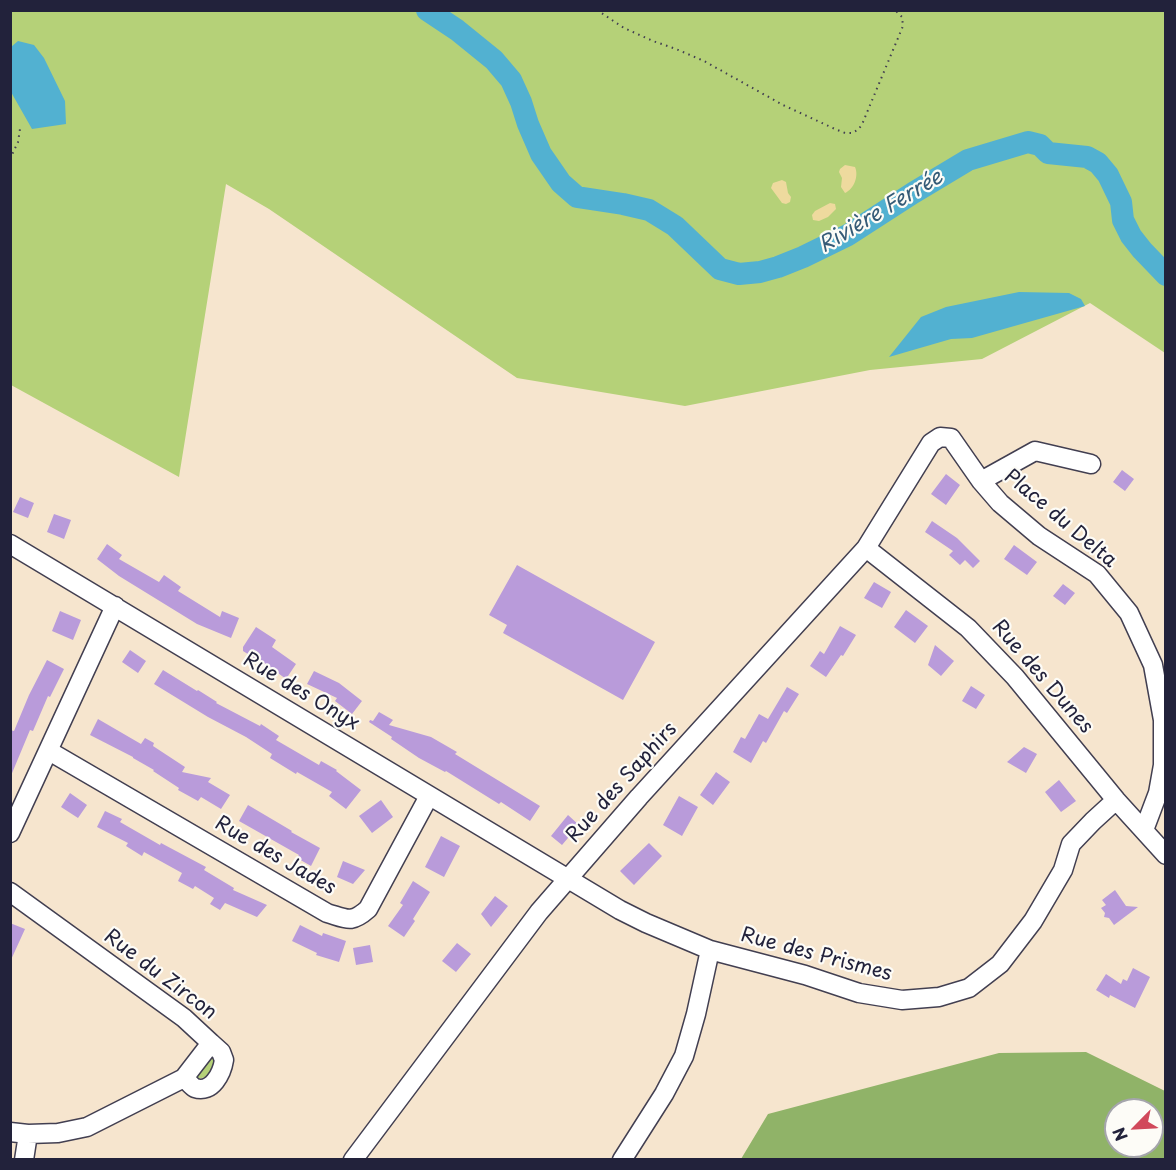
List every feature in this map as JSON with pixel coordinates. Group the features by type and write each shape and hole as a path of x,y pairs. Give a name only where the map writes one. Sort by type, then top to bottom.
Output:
{"street":[{"name":"Place du Delta","path":"931,444 940,437 951,438 981,481 1000,503 1039,536 1097,574 1129,613 1153,665 1163,720 1163,765 1158,793 1144,830"},
{"name":"Rue des Saphirs","path":"353,1160 539,912 639,797 866,548 931,444"},
{"path":"981,481 1035,451 1091,464"},
{"name":"Rue des Onyx","path":"10,544 568,879"},
{"name":"Rue des Dunes","path":"866,548 968,628 1015,677 1116,800 1166,855"},
{"path":"10,833 115,606"},
{"name":"Rue des Jades","path":"49,751 327,913 348,920 358,919 368,909 429,796"},
{"name":"Rue des Prismes","path":"568,879 637,918 710,950 805,975 859,993 902,1000 939,997 969,988 1000,964 1033,921 1045,901 1063,870 1071,844 1116,800"},
{"name":"Rue du Zircon","path":"10,892 184,1018 211,1043 184,1078 87,1127 58,1133 20,1133"},
{"path":"622,1160 664,1094 684,1056 710,950"},
{"path":"184,1078 193,1087 202,1089 219,1078 224,1060 221,1052 211,1043"},
{"path":"20,1133 24,1160"}],"path":[{"path":"597,10 633,32 711,64 783,105 845,133 852,133 859,129 903,26 902,17 895,10"},
{"path":"10,159 18,142 20,129"}],"green space":[{"path":"10,11 1165,11 1165,353 1090,303 982,359 870,370 685,406 517,378 269,209 226,184 179,477 11,385"},
{"path":"1086,1052 1165,1091 1165,1159 741,1159 768,1114 999,1053"},
{"path":"210,1055 217,1057 211,1076 197,1079 192,1077"}],"sand":[{"path":"845,165 855,167 856,178 845,193 841,187 842,178 839,172"},
{"path":"782,180 786,182 791,197 790,202 786,204 782,203 771,188 773,183"},
{"path":"830,203 835,204 836,209 828,217 819,221 813,220 812,215 815,211"}],"water":[{"path":"18,41 34,45 44,58 65,101 66,124 32,129 11,92 11,47"},
{"path":"1019,292 1069,293 1081,299 1085,306 972,338 951,339 889,357 921,317 946,307"}],"building":[{"path":"1122,470 1134,479 1125,491 1113,482"},
{"path":"946,474 960,485 946,505 931,494"},
{"path":"20,497 34,503 28,518 13,512"},
{"path":"54,514 71,520 64,539 47,532"},
{"path":"932,521 957,538 980,561 973,568 965,560 960,565 949,555 953,551 925,532"},
{"path":"107,544 122,555 119,559 159,582 164,575 181,587 178,591 220,617 222,611 239,618 231,638 197,624 119,576 97,559"},
{"path":"1014,545 1037,562 1027,575 1004,559"},
{"path":"517,565 655,642 623,700 503,633 507,625 489,615"},
{"path":"874,582 891,592 882,608 864,598"},
{"path":"1063,584 1075,593 1065,605 1053,596"},
{"path":"906,610 928,626 915,643 894,627"},
{"path":"60,611 81,620 73,640 52,631"},
{"path":"840,626 856,635 826,677 810,666 820,651 824,654"},
{"path":"256,627 276,640 272,647 296,664 286,679 243,651 243,647"},
{"path":"935,645 954,661 941,676 928,665"},
{"path":"130,650 146,661 138,673 122,662"},
{"path":"47,660 64,669 50,697 48,696 33,731 30,730 10,778 10,730 14,731"},
{"path":"163,670 216,703 260,726 261,724 279,736 276,740 319,765 321,761 337,770 361,790 346,809 329,796 332,792 297,772 296,774 270,758 272,754 246,737 154,684"},
{"path":"314,671 339,683 362,701 352,714 335,701 337,698 307,684"},
{"path":"971,686 985,695 976,709 962,701"},
{"path":"787,687 799,694 787,713 784,711 766,743 763,741 751,763 733,752 741,737 745,739 759,714 768,719"},
{"path":"379,712 393,720 389,725 431,737 540,806 530,821 501,802 499,804 446,771 419,758 369,722 373,721"},
{"path":"98,719 141,744 145,738 154,743 153,746 185,767 182,772 211,778 208,782 230,795 221,809 201,797 198,801 178,790 179,788 154,770 90,735"},
{"path":"1024,747 1037,754 1026,773 1007,762"},
{"path":"716,772 730,782 713,805 700,795"},
{"path":"1059,780 1076,801 1061,812 1045,792"},
{"path":"70,793 87,805 78,818 61,807"},
{"path":"679,796 698,807 682,836 663,825"},
{"path":"381,800 393,817 372,833 359,816"},
{"path":"248,805 320,848 311,866 297,858 299,855 239,821"},
{"path":"105,811 122,819 120,822 160,845 161,843 206,867 204,870 234,888 233,890 267,905 257,917 225,903 220,910 210,904 214,898 195,886 193,889 178,881 182,873 144,852 142,856 126,846 128,843 97,827"},
{"path":"568,815 579,825 562,845 551,836"},
{"path":"441,836 460,846 444,877 425,867"},
{"path":"649,843 662,856 634,885 620,871"},
{"path":"343,861 365,870 353,884 337,877"},
{"path":"413,881 430,892 404,937 388,926 403,905 400,903"},
{"path":"1115,890 1126,906 1138,907 1114,925 1109,918 1104,917 1105,913 1101,908 1106,905 1102,900"},
{"path":"495,896 508,906 491,927 481,914"},
{"path":"10,923 25,929 10,962"},
{"path":"300,925 322,936 323,933 346,941 339,962 316,955 317,953 292,941"},
{"path":"457,943 471,954 456,972 442,961"},
{"path":"370,945 373,962 356,965 353,948"},
{"path":"1133,968 1150,977 1135,1008 1110,995 1109,998 1096,990 1106,974 1121,984 1123,979 1127,981"}],"waterway":[{"name":"Rivière Ferrée","path":"427,10 457,30 494,60 511,80 541,154 561,183 577,197 649,210 675,226 720,269 739,274 760,272 803,257 848,235 968,160 1028,142 1040,145 1048,153 1087,157 1098,163 1108,175 1121,202 1123,220 1131,236 1166,275"}]}
